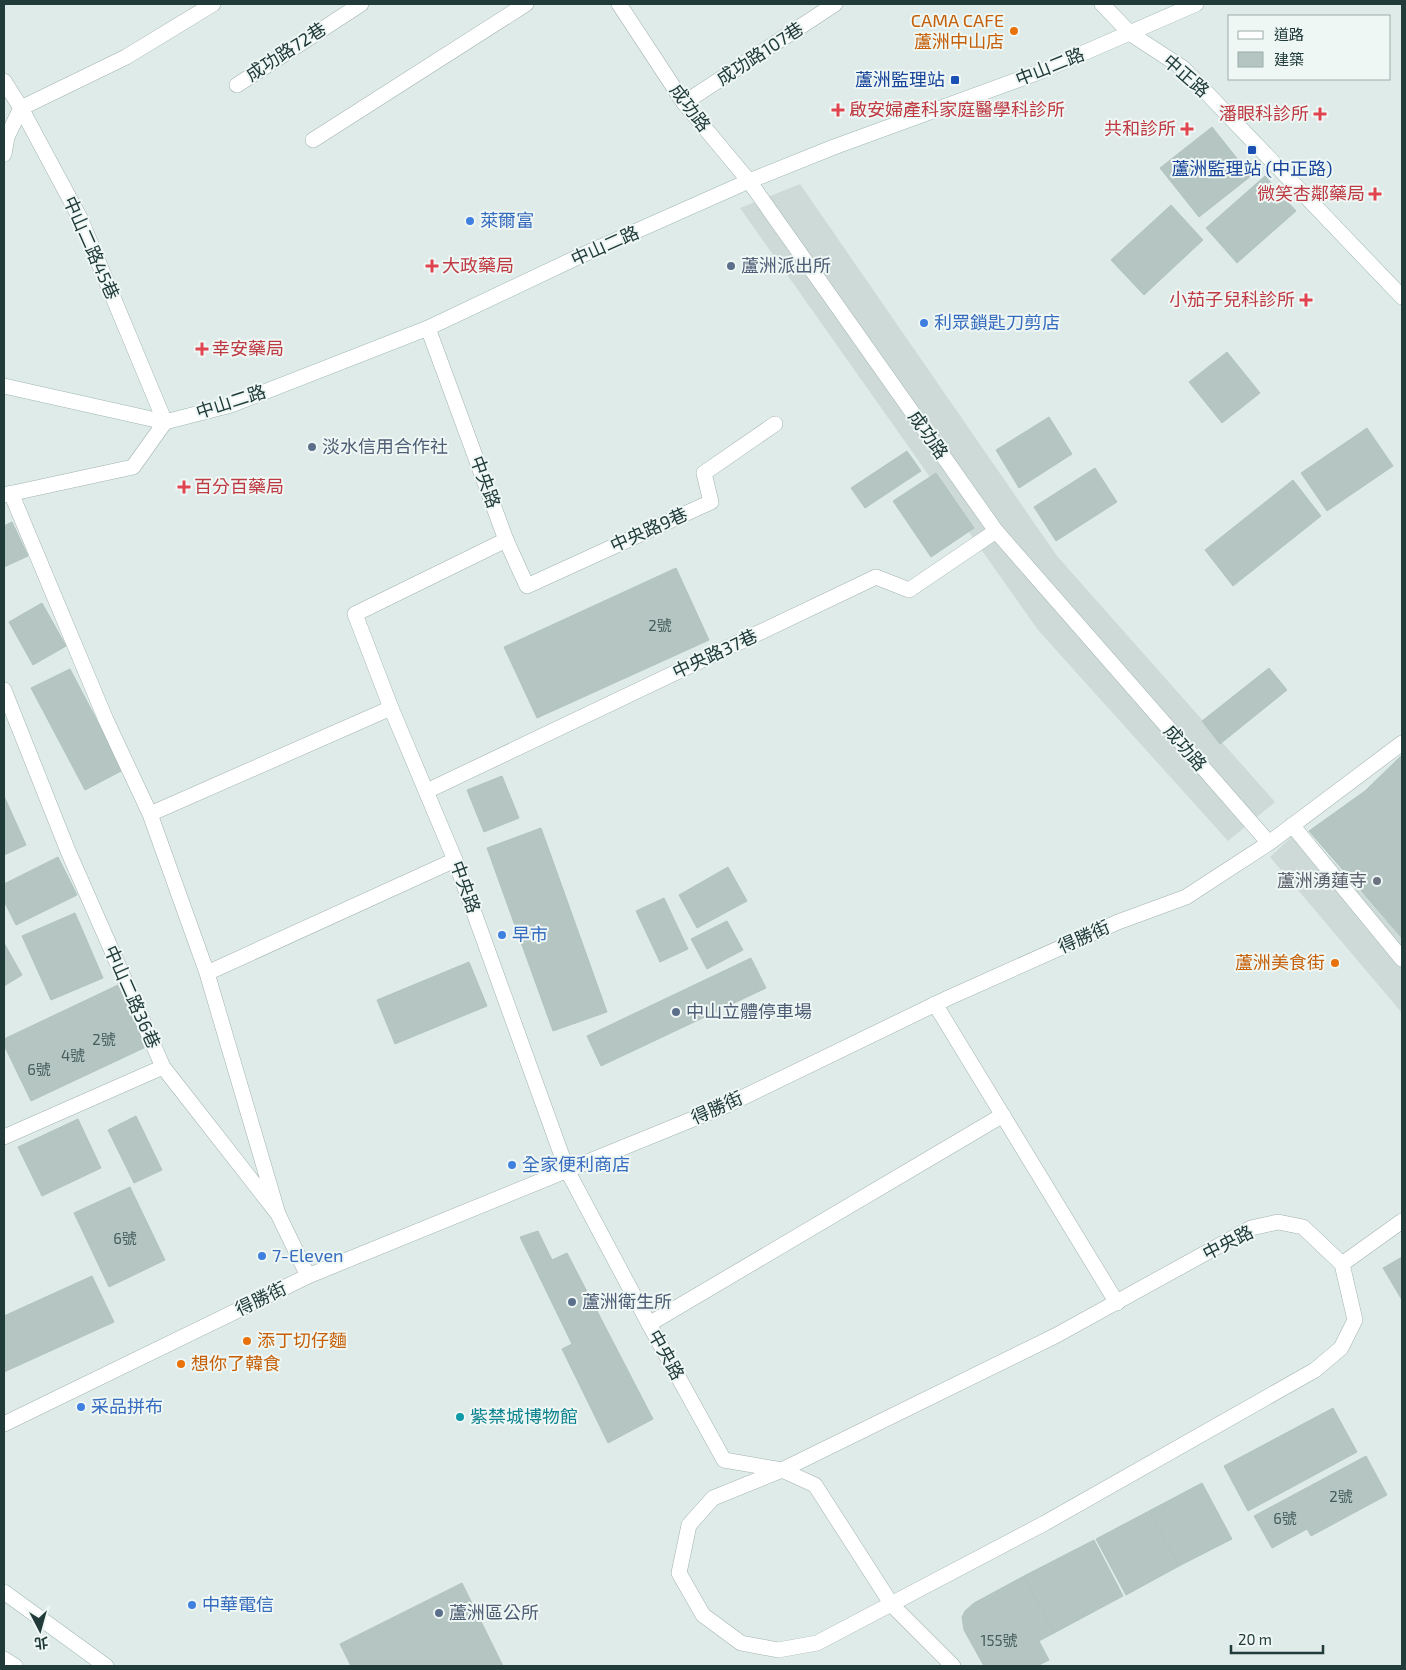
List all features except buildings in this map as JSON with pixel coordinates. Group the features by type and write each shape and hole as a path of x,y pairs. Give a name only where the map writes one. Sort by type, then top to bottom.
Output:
{"street":[{"path":"4,154 7,137 21,108 126,57 213,4"},
{"name":"成功路72巷","path":"237,85 361,4"},
{"path":"313,140 526,4"},
{"name":"成功路","path":"619,4 684,103 749,181 996,531 1268,843"},
{"name":"成功路107巷","path":"684,103 836,4"},
{"name":"中正路","path":"1102,4 1131,34 1183,68 1402,297"},
{"name":"中山二路","path":"4,386 165,422 231,405 428,328 580,256 749,181 834,147 1042,71 1131,34 1196,4"},
{"name":"中山二路45巷","path":"4,81 21,108 80,218 165,422"},
{"name":"中央路","path":"428,328 506,540 355,614 391,708 455,860 567,1170 724,1460 782,1470 815,1484 892,1605 953,1666"},
{"path":"165,422 133,467 7,494 106,720 150,814 207,973 278,1214"},
{"name":"中央路9巷","path":"506,540 527,586 712,502 704,473 775,424"},
{"name":"中央路37巷","path":"427,791 876,577 909,590 996,531"},
{"name":"中山二路36巷","path":"4,690 68,851 163,1067 278,1214 308,1276"},
{"path":"150,814 391,708"},
{"name":"得勝街","path":"4,1424 308,1276 725,1106 935,1004 1118,922 1186,897 1268,843 1402,743"},
{"path":"1292,825 1402,959"},
{"path":"207,973 455,860"},
{"path":"935,1004 1117,1303"},
{"path":"4,1136 163,1067"},
{"path":"649,1324 1003,1115"},
{"path":"1342,1264 1402,1221"},
{"name":"中央路","path":"1278,1222 1303,1227 1342,1264 1355,1320 1341,1348 1315,1370 1045,1524 817,1644 778,1650 741,1643 703,1615 679,1573 689,1525 713,1498 782,1470 1117,1303 1251,1228 1278,1222"},
{"path":"4,1592 106,1666"},
{"path":"4,1659 15,1666"}],"shaded area":[{"path":"800,184 1057,556 1275,802 1228,841 1038,630 740,208"},
{"path":"1302,827 1402,938 1402,1013 1270,857"}],"place":[{"name":"CAMA CAFE 蘆洲中山店","path":"1014,31"},
{"name":"蘆洲監理站","path":"955,80"},
{"name":"啟安婦產科家庭醫學科診所","path":"838,110"},
{"name":"潘眼科診所","path":"1320,114"},
{"name":"共和診所","path":"1187,129"},
{"name":"蘆洲監理站 (中正路)","path":"1252,150"},
{"name":"微笑杏鄰藥局","path":"1375,194"},
{"name":"萊爾富","path":"470,221"},
{"name":"大政藥局","path":"432,266"},
{"name":"蘆洲派出所","path":"731,266"},
{"name":"小茄子兒科診所","path":"1306,300"},
{"name":"利眾鎖匙刀剪店","path":"924,323"},
{"name":"幸安藥局","path":"202,349"},
{"name":"淡水信用合作社","path":"312,447"},
{"name":"百分百藥局","path":"184,487"},
{"name":"蘆洲湧蓮寺","path":"1377,881"},
{"name":"早市","path":"502,935"},
{"name":"蘆洲美食街","path":"1335,963"},
{"name":"中山立體停車場","path":"676,1012"},
{"name":"全家便利商店","path":"512,1165"},
{"name":"7-Eleven","path":"262,1256"},
{"name":"蘆洲衛生所","path":"572,1302"},
{"name":"添丁切仔麵","path":"247,1341"},
{"name":"想你了韓食","path":"181,1364"},
{"name":"采品拼布","path":"81,1407"},
{"name":"紫禁城博物館","path":"460,1417"},
{"name":"中華電信","path":"192,1605"},
{"name":"蘆洲區公所","path":"439,1613"}]}
